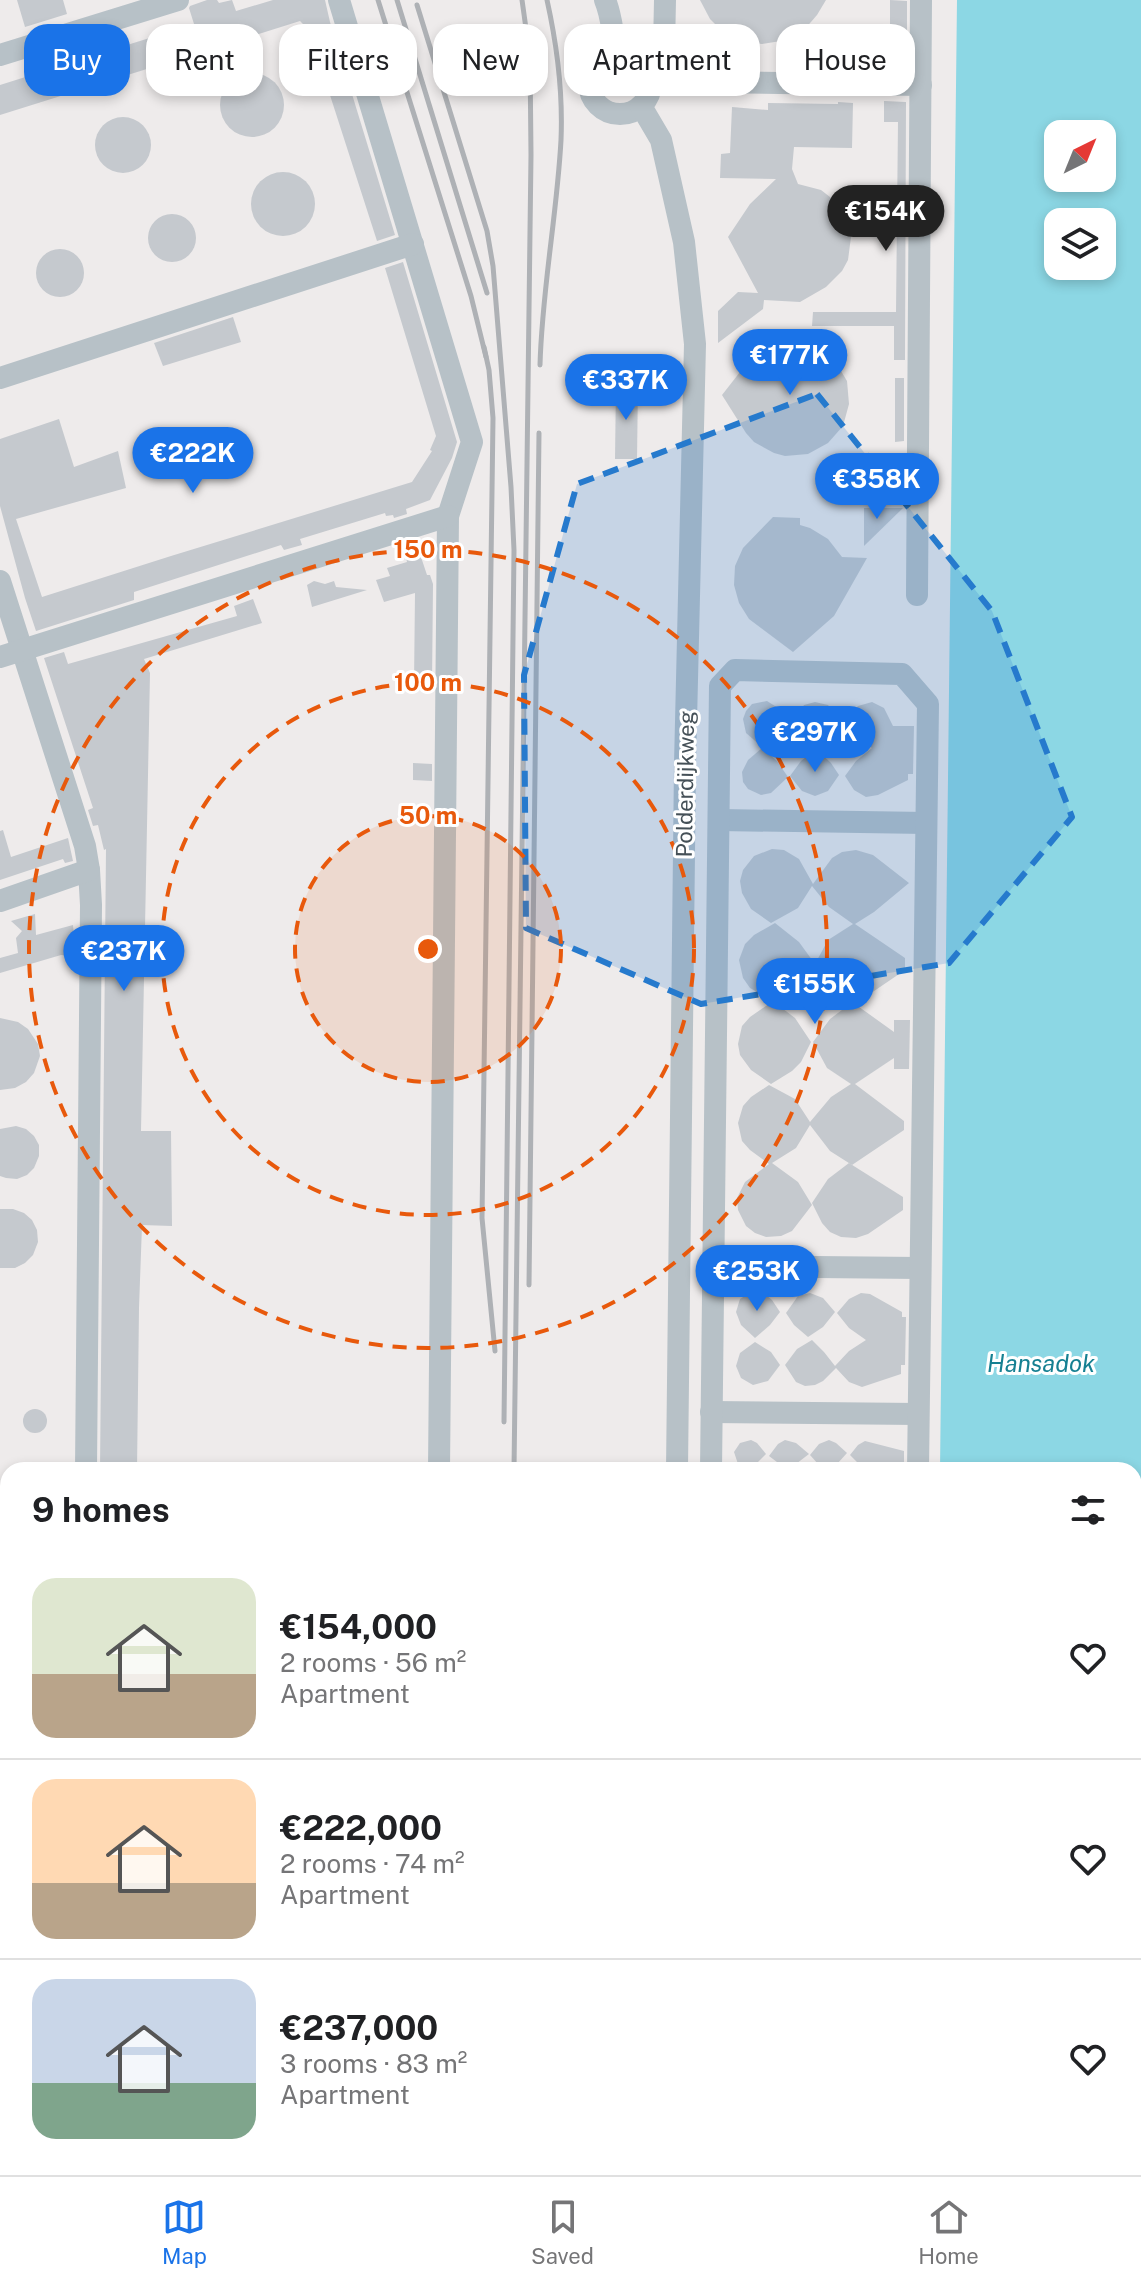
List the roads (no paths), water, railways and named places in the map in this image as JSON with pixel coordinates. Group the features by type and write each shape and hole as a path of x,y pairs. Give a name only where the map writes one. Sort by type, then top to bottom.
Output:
{"street":[{"path":"0,55 178,0"},
{"path":"339,0 472,442 448,516 439,1462"},
{"path":"605,0 611,24"},
{"path":"665,0 664,48 708,82 921,85"},
{"path":"917,595 921,0"},
{"path":"592,96 595,103 609,112 626,113 641,106 646,96"},
{"name":"Polderdijkweg","path":"641,106 661,140 684,242 695,344 685,764 677,1462"},
{"path":"0,378 413,244"},
{"path":"0,657 448,516"},
{"path":"0,581 85,846 89,870 86,1462"},
{"path":"711,1462 720,686 735,670 902,674 928,704 918,1462"},
{"path":"719,820 926,823"},
{"path":"0,901 89,870"},
{"path":"713,1266 920,1268"},
{"path":"711,1412 918,1414"}],"water":[{"name":"Hansadok","path":"957,0 1141,0 1141,1462 940,1462"}],"railway":[{"path":"378,0 471,296 486,357"},
{"path":"397,0 487,293"},
{"path":"514,1462 531,155 530,57 522,0"},
{"path":"540,365 561,122 554,34 547,0"},
{"path":"417,5 487,231 493,266 511,487 514,550 504,1422"},
{"path":"484,347 493,418 482,1218 495,1351"},
{"path":"529,1285 539,433"}]}
